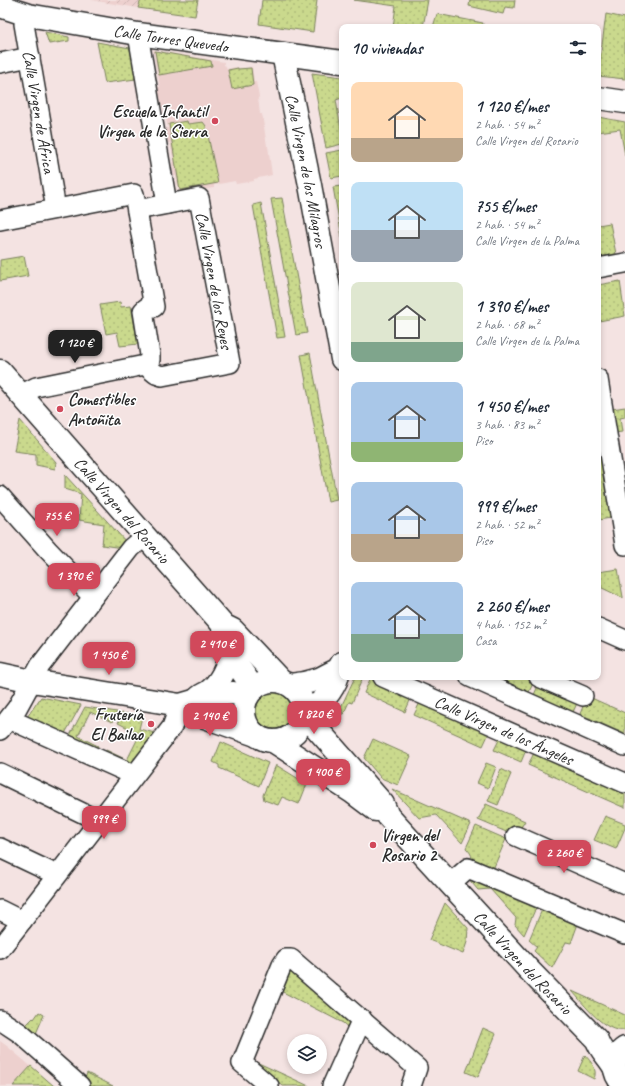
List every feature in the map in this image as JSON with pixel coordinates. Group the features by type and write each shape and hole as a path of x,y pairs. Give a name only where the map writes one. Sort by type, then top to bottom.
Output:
{"street":[{"name":"Calle Torres Quevedo","path":"0,6 28,14 138,34 339,62"},
{"name":"Calle Virgen de África","path":"28,14 24,24 56,204"},
{"path":"0,220 56,204 135,202 167,204 138,34"},
{"name":"Calle Virgen de los Milagros","path":"283,54 339,328"},
{"path":"0,63 30,57"},
{"path":"601,98 625,102"},
{"name":"Calle Virgen de los Reyes","path":"145,365 156,374 162,376 230,363 199,198 167,204"},
{"path":"135,202 149,314 150,360 145,365"},
{"path":"601,267 625,263"},
{"name":"Calle Virgen del Rosario","path":"8,385 28,391 36,387 145,365"},
{"name":"Calle Virgen del Rosario","path":"8,385 145,536 223,625 233,630 286,683"},
{"path":"601,397 625,545"},
{"path":"0,496 48,550 93,596"},
{"path":"134,775 4,724 17,708 40,666 131,548 145,536"},
{"path":"223,625 224,637 229,653 251,692"},
{"path":"601,629 625,639"},
{"path":"0,949 172,727 188,702 207,692 219,680 226,669 229,653"},
{"path":"265,738 250,729 245,721 245,703 251,692 264,682 308,682 322,678 339,667"},
{"path":"304,712 321,703 336,680 339,670"},
{"path":"0,674 32,681 188,702 232,693 251,692"},
{"name":"Calle Virgen de los Ángeles","path":"390,680 625,783"},
{"path":"477,680 625,746"},
{"path":"547,680 583,696"},
{"path":"188,702 199,715 265,738 282,740 298,730 302,722 304,712 302,701 297,692 286,683"},
{"name":"Calle Virgen del Rosario","path":"304,712 383,804 388,816 451,883 529,970 597,1040 598,1045 610,1059 616,1078"},
{"name":"Calle Virgen del Rosario","path":"265,738 352,792 377,811 388,816"},
{"path":"0,774 99,821"},
{"path":"516,836 625,884"},
{"path":"0,848 57,875"},
{"path":"451,883 468,868 625,934"},
{"path":"0,910 22,921"},
{"path":"269,1086 242,1063 282,965 286,959 291,959 418,1068 411,1086"},
{"path":"332,1086 362,1019"},
{"path":"0,1020 20,1033 80,1086"},
{"path":"597,1040 603,1040 614,1045 625,1047"},
{"path":"616,1078 617,1056 625,1047"}],"shaded area":[{"path":"91,0 141,0 138,8"},
{"name":"Escuela Infantil Virgen de la Sierra","path":"153,50 224,62 227,69 252,67 254,82 256,82 259,97 260,114 262,114 272,175 254,179 254,181 236,184 235,181 214,185 214,188 198,190 197,188 179,192 176,176 174,176 172,162 174,162 170,143 168,143 166,128 168,128 158,87 160,87"},
{"path":"0,1041 7,1046 54,1086 0,1086"}],"green space":[{"path":"141,0 198,0 195,16 138,8"},
{"path":"262,0 317,0 313,32 259,24"},
{"path":"354,0 428,0 424,24 393,24 396,6"},
{"path":"470,0 515,0 514,8 505,7 503,14 469,6"},
{"path":"437,14 483,23 483,24 434,24"},
{"path":"606,14 625,18 625,79 601,76 601,53"},
{"path":"45,32 69,37 69,41 49,44"},
{"path":"97,42 130,48 136,79 105,83"},
{"path":"155,51 211,61 212,66 159,75"},
{"path":"251,68 253,85 232,89 228,70"},
{"path":"312,73 339,77 339,99 336,100 339,118 339,145 326,148"},
{"path":"601,118 625,122 625,155 620,129 601,132"},
{"path":"187,121 188,124 203,122 206,126 218,183 180,190 169,124"},
{"path":"339,151 339,177 331,178 326,153"},
{"path":"339,186 339,220 333,187"},
{"path":"282,198 307,333 296,335 271,199"},
{"path":"261,203 285,337 277,338 253,205"},
{"path":"610,223 616,254 601,256 601,224"},
{"path":"24,256 28,276 0,281 0,260"},
{"path":"620,281 625,316 601,321 601,284"},
{"path":"120,302 121,307 131,306 138,344 120,346 117,332 106,334 100,305"},
{"path":"310,353 337,500 328,502 301,355"},
{"path":"625,407 625,417 620,418 622,432 615,433 612,409"},
{"path":"20,420 56,462 55,469 36,465 36,454 14,451"},
{"path":"601,458 611,518 601,520"},
{"path":"65,475 127,543 122,548 102,545 104,524 79,520 81,494 65,489"},
{"path":"618,569 623,598 601,587 601,572"},
{"path":"354,680 362,680 352,703 349,702 343,715 341,707"},
{"path":"370,680 377,680 412,696 405,712 364,693"},
{"path":"502,680 535,680 529,692"},
{"path":"540,681 579,699 573,712 534,695"},
{"path":"270,689 278,689 289,695 295,706 295,714 289,725 278,731 270,731 259,725 253,714 253,706 259,695"},
{"path":"587,696 625,713 625,734 580,714"},
{"path":"41,697 81,705 63,737 25,720"},
{"path":"421,700 490,731 483,746 414,715"},
{"path":"85,707 117,712 112,722 90,712 78,736 98,746 96,752 68,739"},
{"path":"122,713 142,717 139,729 159,734 134,769 103,756 106,750 127,760 140,734 118,723"},
{"path":"500,738 526,750 521,762 494,750"},
{"path":"373,739 411,756 398,785 381,778 364,758"},
{"path":"221,742 268,763 259,786 219,768 219,765 213,762"},
{"path":"534,753 625,792 625,808 528,765"},
{"path":"486,763 496,767 488,788 477,783"},
{"path":"276,765 307,784 299,804 282,797 278,805 264,800 263,795"},
{"path":"501,769 511,774 498,805 488,801"},
{"path":"392,789 471,824 462,843 436,815 419,818"},
{"path":"486,804 525,821 520,829 515,826 511,834 478,820"},
{"path":"605,816 625,824 625,828 616,849 594,840"},
{"path":"476,826 506,839 491,874 471,865 472,856 466,848"},
{"path":"467,877 538,903 524,935 515,925 516,918 490,889 478,890"},
{"path":"445,903 468,928 467,942 463,954 429,940"},
{"path":"544,905 579,921 571,943 566,942 552,968 534,951 537,947 529,940"},
{"path":"287,968 355,1024 351,1030 343,1023 279,990"},
{"path":"572,991 625,1015 625,1030 617,1030 603,1023"},
{"path":"39,1012 44,1015 34,1038 23,1028 33,1018 34,1019"},
{"path":"483,1028 496,1034 478,1077 466,1072"},
{"path":"585,1055 592,1063 595,1072 594,1079 578,1071"},
{"path":"254,1061 309,1086 283,1086"},
{"path":"31,1066 54,1086 13,1086"},
{"path":"87,1073 113,1086 89,1086 84,1081"}],"place":[{"name":"Escuela Infantil Virgen de la Sierra","path":"215,121"},
{"name":"Comestibles Antoñita","path":"60,409"},
{"name":"Frutería El Bailao","path":"151,724"},
{"name":"Virgen del Rosario 2","path":"373,845"}]}
